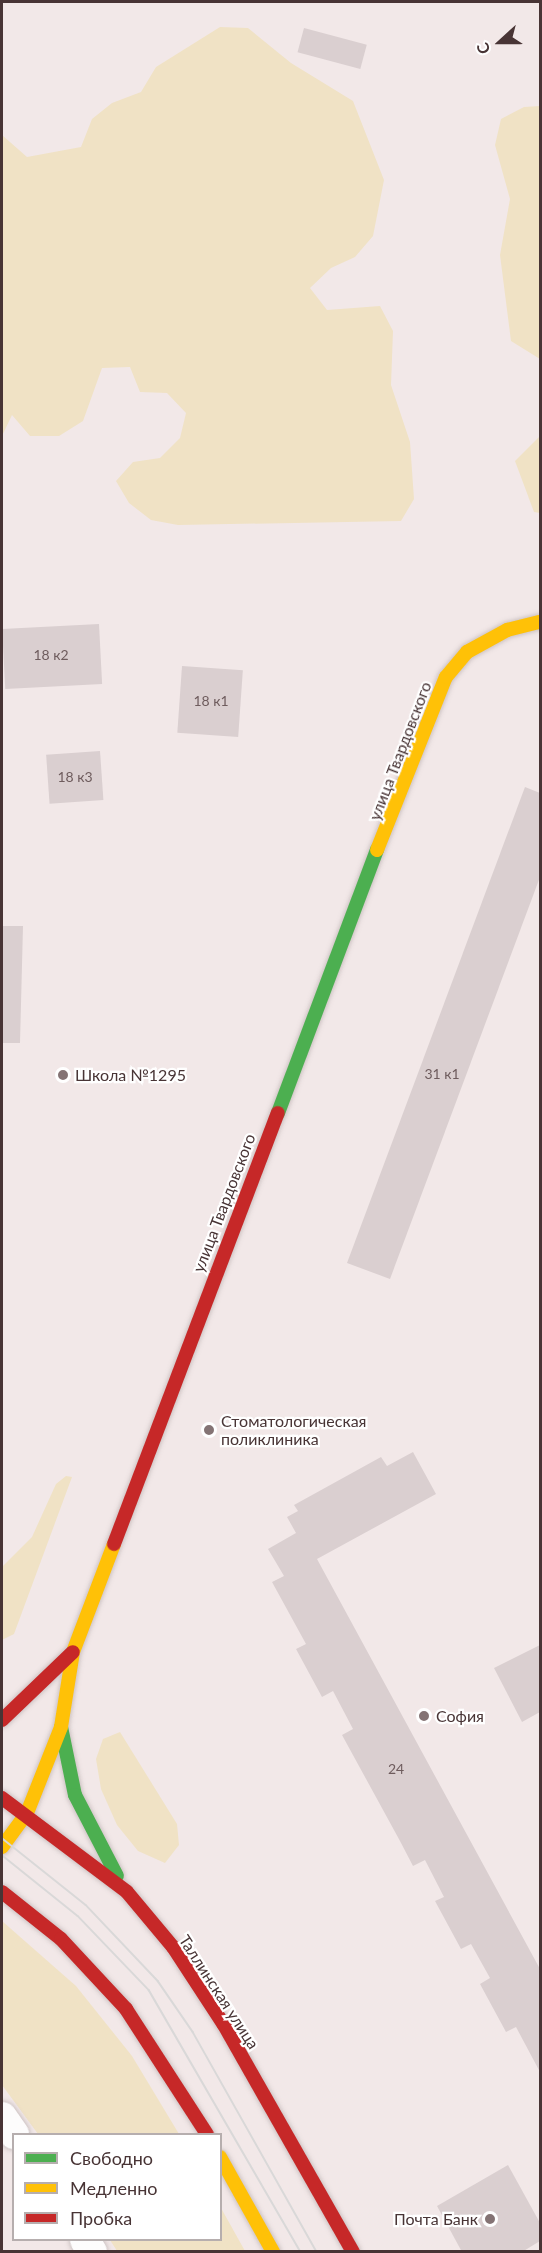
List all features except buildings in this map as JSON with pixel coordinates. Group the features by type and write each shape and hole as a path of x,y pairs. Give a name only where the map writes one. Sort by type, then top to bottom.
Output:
{"main road":[{"name":"улица Твардовского","path":"2,1846 27,1813 61,1727 73,1652 441,686 467,652 507,630 540,622"},
{"path":"2,1720 73,1652"},
{"path":"61,1727 79,1805 127,1892"},
{"name":"Таллинская улица","path":"2,1798 27,1813 127,1892 172,1947 224,2025 353,2252"},
{"path":"2,1892 61,1939 126,2009 206,2133"},
{"path":"222,2161 273,2252"}],"street":[{"path":"2,2117 13,2133"}],"shaded area":[{"path":"220,27 248,28 291,63 353,101 384,180 373,236 355,257 331,268 310,288 327,310 380,306 393,331 391,385 410,442 414,499 401,521 178,525 151,520 129,503 116,481 133,462 160,458 180,438 186,413 167,393 140,392 130,367 102,368 83,421 59,436 30,436 12,415 2,436 2,135 27,157 81,147 92,119 112,103 141,92 156,67"},
{"path":"540,106 540,359 511,341 500,255 510,199 495,145 501,119 524,107"},
{"path":"540,436 540,513 534,512 515,461"},
{"path":"66,1476 72,1477 14,1634 2,1640 2,1567 32,1537 56,1484"},
{"path":"120,1732 177,1824 179,1845 165,1863 138,1851 117,1825 101,1789 96,1759 103,1739"},
{"path":"2,1921 76,1986 132,2056 178,2133 37,2133 2,2085"},
{"path":"222,2210 245,2251 117,2251 111,2241 222,2241"}],"tram line":[{"path":"2,1838 86,1905 158,1981 193,2032 317,2252"},
{"path":"2,1855 78,1916 149,1990 301,2252"}],"traffic: fast":[{"path":"278,1113 377,850"},
{"path":"61,1727 75,1795 117,1876"}],"traffic: slow":[{"path":"377,850 446,677 467,652 507,630 540,622"},
{"path":"2,1847 27,1813 61,1727 73,1652 114,1544"},
{"path":"222,2161 273,2252"}],"traffic: jam":[{"path":"114,1544 278,1113"},
{"path":"2,1720 73,1652"},
{"path":"2,1798 127,1892 173,1947 224,2025 353,2252"},
{"path":"2,1892 61,1939 126,2009 206,2133"}],"place":[{"name":"Школа №1295","path":"63,1075"},
{"name":"Стоматологическая поликлиника","path":"209,1430"},
{"name":"София","path":"424,1716"},
{"name":"Почта Банк","path":"490,2219"}]}
